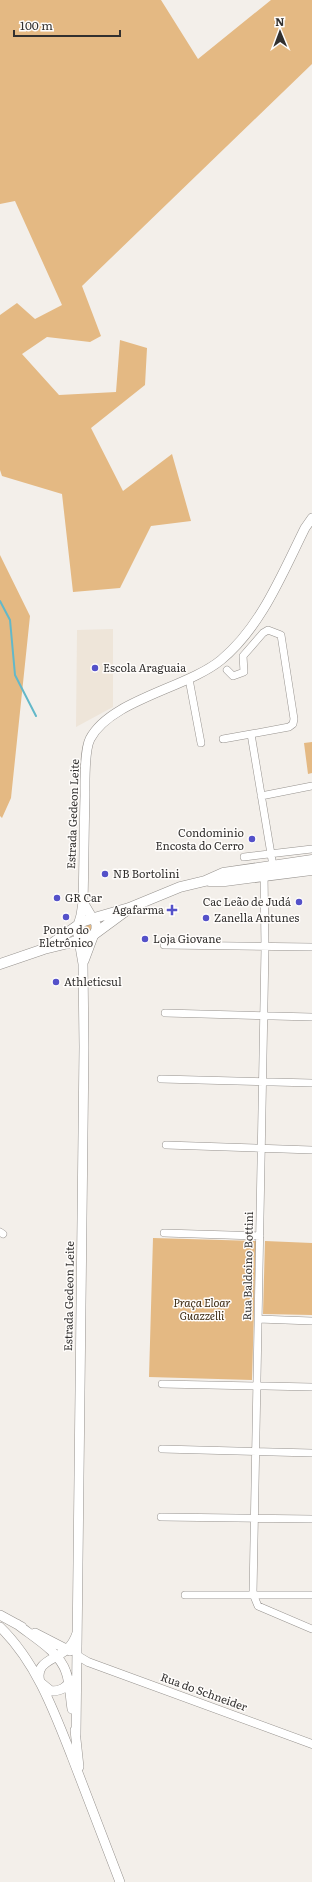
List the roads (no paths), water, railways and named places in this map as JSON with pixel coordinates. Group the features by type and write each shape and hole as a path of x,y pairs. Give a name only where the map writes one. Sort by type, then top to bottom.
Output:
{"main road":[{"name":"Estrada Gedeon Leite","path":"76,1735 79,1628 84,1047 83,964 77,935 83,902 85,766 89,739 100,725 115,714 131,705 189,679 220,661 242,639 263,608 305,528 312,518"},
{"path":"44,949 78,925 92,918 130,908 180,887 205,880 225,882 267,870 312,860"},
{"path":"267,870 312,870"},
{"path":"83,902 96,924 95,935"},
{"path":"0,964 44,949 95,935 130,908"},
{"name":"Estrada Gedeon Leite","path":"83,964 88,948 95,935"},
{"path":"0,1615 78,1656"},
{"path":"17,1624 56,1656 65,1669 76,1735 80,1778"},
{"path":"0,1627 14,1641 40,1682 60,1724 120,1882"},
{"name":"Estrada Gedeon Leite","path":"66,1650 74,1640 79,1628"},
{"path":"66,1650 47,1661 40,1668 40,1682 51,1691 60,1690 68,1684 77,1669"}],"street":[{"path":"223,739 289,727 293,724 294,719 281,635 268,630 264,633 244,656 244,672 242,674 233,676 227,670"},
{"path":"189,679 201,743"},
{"name":"Rua Baldoino Bottini","path":"251,734 271,854 267,870 263,1016 253,1594"},
{"path":"261,796 312,786"},
{"path":"244,857 312,849"},
{"path":"164,945 265,948 312,947"},
{"path":"165,1013 312,1017"},
{"path":"162,1079 312,1082"},
{"path":"166,1146 312,1150"},
{"path":"164,1233 260,1236"},
{"path":"258,1319 312,1321"},
{"path":"162,1384 312,1387"},
{"path":"162,1449 312,1453"},
{"path":"161,1517 312,1519"},
{"path":"253,1594 258,1606 312,1629"},
{"path":"185,1595 312,1595"},
{"name":"Rua do Schneider","path":"78,1656 88,1662 312,1744"},
{"path":"77,1669 82,1663 88,1662"}],"waterway":[{"path":"0,601 10,620 15,675 36,716"}],"place":[{"name":"Escola Araguaia","path":"95,668"},
{"name":"Condominio Encosta do Cerro","path":"252,839"},
{"name":"NB Bortolini","path":"105,874"},
{"name":"GR Car","path":"57,898"},
{"name":"Cac Leão de Judá","path":"299,902"},
{"name":"Agafarma","path":"172,910"},
{"name":"Ponto do Eletrônico","path":"66,917"},
{"name":"Zanella Antunes","path":"206,918"},
{"name":"Loja Giovane","path":"145,939"},
{"name":"Athleticsul","path":"56,982"}],"park label":[{"name":"Praça Eloar Guazzelli","path":"202,1309"}]}
